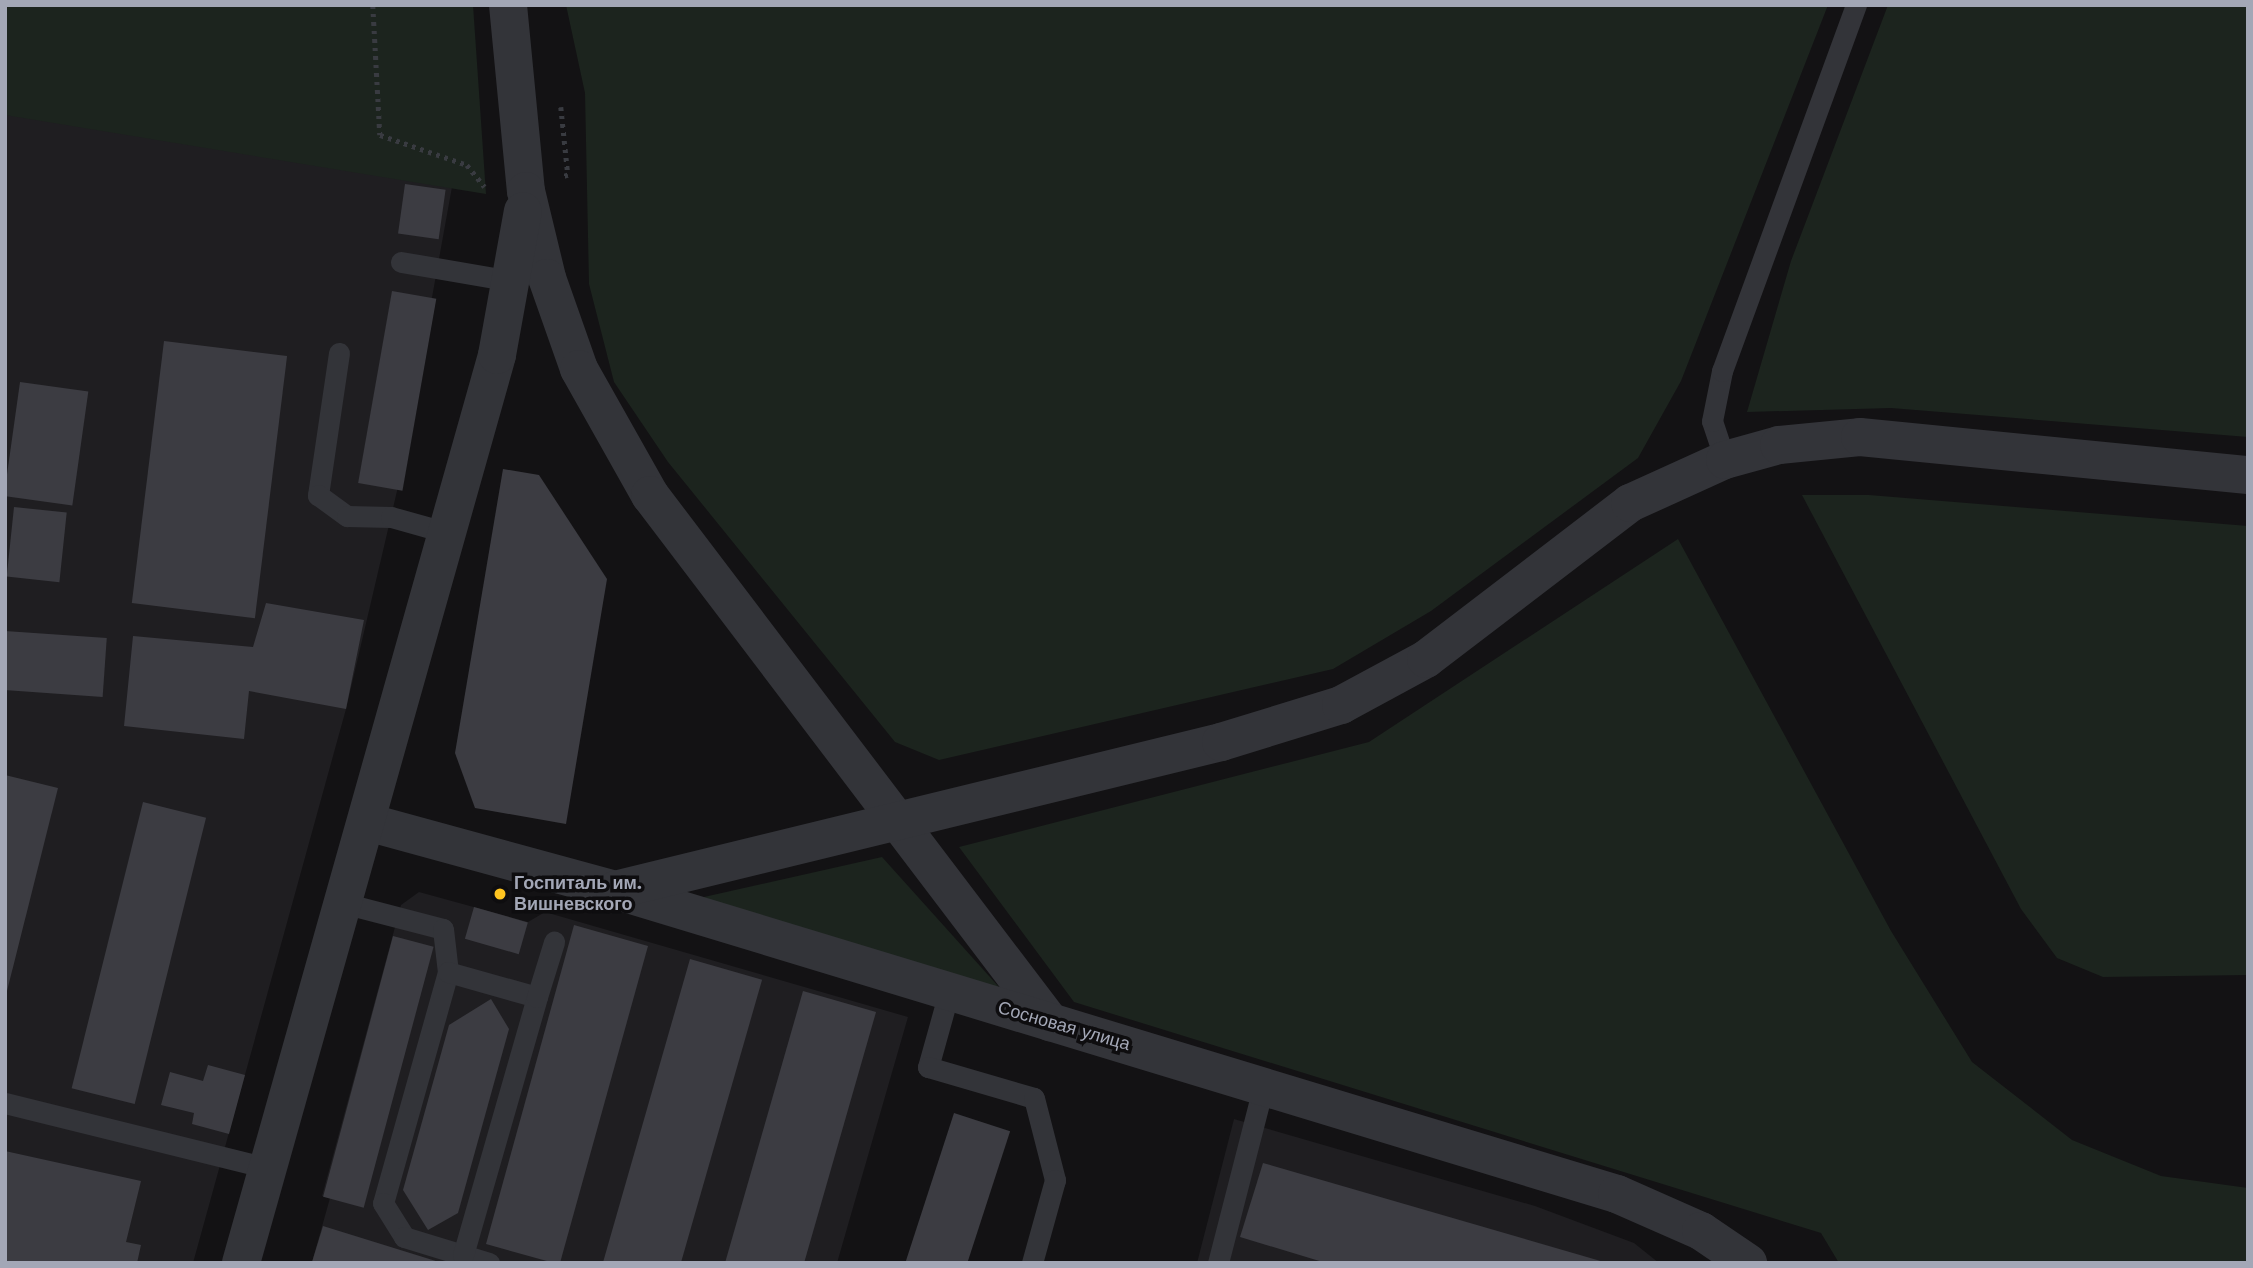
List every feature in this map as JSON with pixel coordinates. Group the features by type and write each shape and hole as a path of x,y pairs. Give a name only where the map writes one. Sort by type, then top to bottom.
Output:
{"street":[{"path":"242,1263 448,533 512,281 508,5"},
{"path":"509,194 547,278 579,369 650,495 895,823 1050,1022"},
{"path":"615,890 895,823 1341,705 1426,659 1630,503 1725,460 1779,445 1860,437 2248,475"},
{"name":"Сосновая улица","path":"367,822 615,890 1264,1084 1617,1194 1701,1231 1748,1263"}],"lane":[{"path":"1725,460 1712,421 1722,371 1856,5"},
{"path":"401,262 512,281"},
{"path":"339,353 318,495 347,516 391,517 448,533"},
{"path":"344,903 443,929 448,972 383,1203 404,1237 489,1263"},
{"path":"463,1255 554,942"},
{"path":"448,972 537,998"},
{"path":"949,992 928,1067 1034,1098 1055,1180 1032,1263"},
{"path":"1217,1263 1264,1084"},
{"path":"5,1104 267,1168"}],"path":[{"path":"373,5 380,135 467,165 509,194"}],"shaded area":[{"path":"5,5 332,166 452,187 397,491 346,709 193,1263 5,1263"},
{"path":"5,5 473,5 486,194 5,115"},
{"path":"566,5 1828,5 1681,381 1638,458 1431,611 1333,669 939,760 895,742 668,462 614,382 589,284 585,93"},
{"path":"1888,5 2248,5 2248,437 1891,408 1747,412 1791,261"},
{"path":"1802,495 1869,495 2248,526 2248,975 2103,977 2057,958 2021,909"},
{"path":"1678,539 1891,931 1972,1062 2072,1140 2161,1176 2248,1188 2248,1263 1839,1263 1821,1233 1074,1002 959,847 1369,742"},
{"path":"882,857 1007,996 695,899"},
{"path":"419,892 528,922 545,912 908,1017 837,1263 312,1262 330,1198 322,1196 401,905"},
{"path":"1234,1119 1535,1206 1634,1243 1659,1263 1197,1263"}],"building":[{"path":"405,184 446,190 439,239 398,234"},
{"path":"392,291 436,299 402,491 358,483"},
{"path":"164,341 287,356 255,618 132,603"},
{"path":"20,382 88,392 72,505 5,496"},
{"path":"503,469 539,475 607,579 566,824 475,808 455,753"},
{"path":"14,507 67,513 59,582 7,577"},
{"path":"266,603 364,620 346,709 249,691 244,739 124,726 133,636 253,647"},
{"path":"5,631 107,638 103,697 5,690"},
{"path":"5,775 58,788 6,995 5,995"},
{"path":"143,802 206,818 135,1104 72,1088"},
{"path":"474,907 528,922 519,954 465,939"},
{"path":"574,925 648,946 560,1263 554,1263 486,1244"},
{"path":"393,936 434,947 364,1208 323,1197"},
{"path":"690,959 762,980 681,1263 603,1263"},
{"path":"803,991 876,1012 804,1263 725,1263"},
{"path":"491,999 509,1029 458,1213 428,1230 403,1190 449,1025"},
{"path":"208,1065 245,1075 229,1134 192,1124 194,1113 161,1105 170,1072 203,1081"},
{"path":"954,1113 1010,1131 967,1263 905,1263"},
{"path":"5,1151 141,1181 126,1242 141,1245 137,1263 5,1263"},
{"path":"1263,1163 1604,1263 1326,1263 1240,1237"},
{"path":"323,1226 439,1262 439,1263 312,1262"}],"place":[{"name":"Госпиталь им. Вишневского","path":"500,894"}]}
